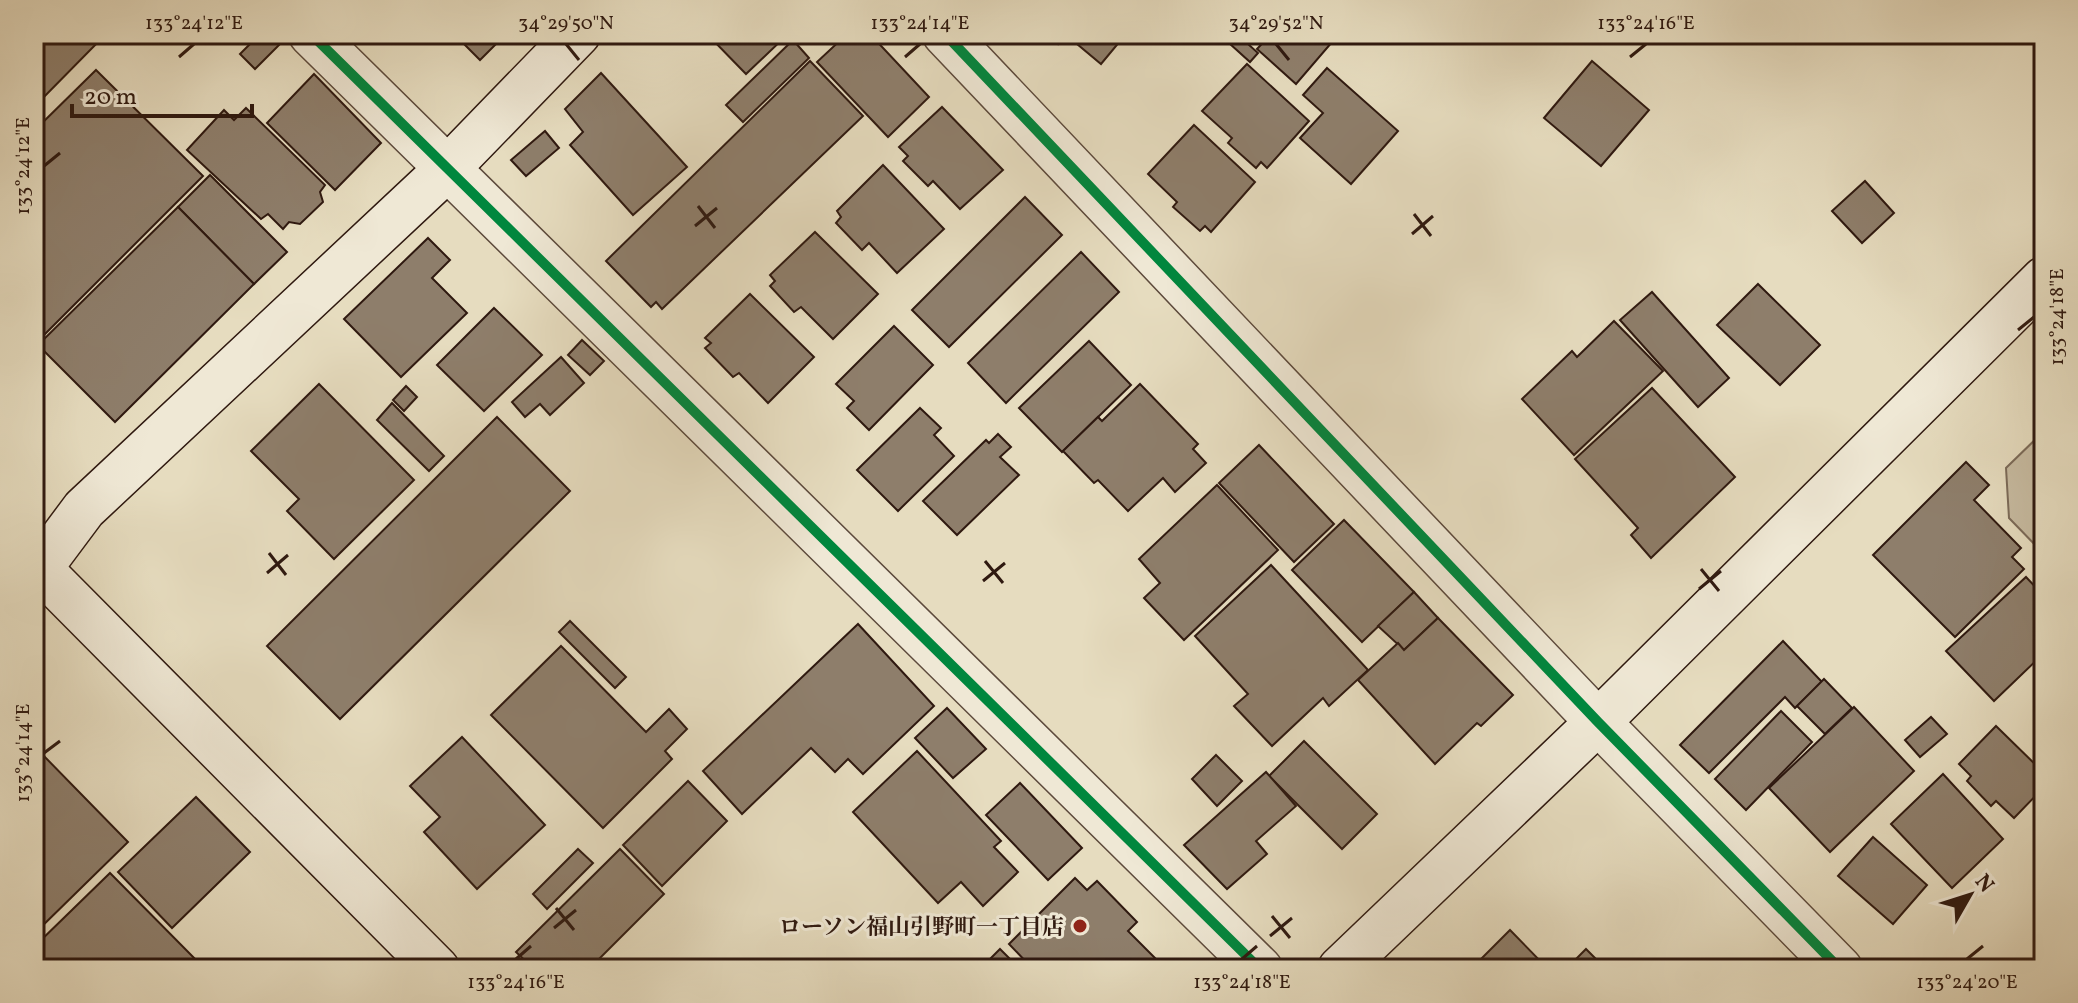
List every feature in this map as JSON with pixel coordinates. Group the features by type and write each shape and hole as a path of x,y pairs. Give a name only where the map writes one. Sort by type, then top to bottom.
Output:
{"street":[{"path":"311,34 1260,969"},
{"path":"437,969 36,569 84,509 448,168 578,34"},
{"path":"945,34 1598,722 1840,969"},
{"path":"1340,969 1598,722 2044,279"}],"shaded area":[{"path":"2044,431 2044,554 2009,518 2006,468"}],"building":[{"path":"34,34 106,34 34,107"},
{"path":"260,34 284,34 287,37 255,69 240,54"},
{"path":"454,34 506,34 480,60"},
{"path":"707,34 788,34 746,74"},
{"path":"847,34 870,34 929,97 888,137 817,62"},
{"path":"1046,34 1065,34 1058,44"},
{"path":"1065,34 1126,34 1101,64"},
{"path":"1219,34 1237,34 1258,53 1250,62"},
{"path":"1271,34 1339,34 1296,84 1257,49"},
{"path":"793,40 809,58 743,122 726,105"},
{"path":"810,61 863,116 662,309 656,302 651,307 606,261"},
{"path":"1592,61 1649,110 1601,166 1544,118"},
{"path":"1247,64 1309,121 1267,168 1261,162 1256,168 1228,143 1232,138 1202,111"},
{"path":"1327,68 1398,131 1351,184 1300,138 1323,113 1303,95"},
{"path":"96,70 203,176 34,345 34,131"},
{"path":"601,73 687,167 633,215 570,145 583,132 565,109"},
{"path":"314,74 381,143 335,190 267,123"},
{"path":"942,107 1003,170 960,209 933,181 928,186 903,161 908,156 899,147"},
{"path":"246,108 325,185 320,192 323,202 300,224 289,222 283,229 268,214 261,219 187,150 224,110 234,120"},
{"path":"1194,125 1255,182 1211,232 1205,226 1200,231 1173,207 1177,202 1148,174"},
{"path":"545,131 559,148 526,176 511,160"},
{"path":"883,165 944,229 897,273 869,243 862,250 836,223 841,217 837,211"},
{"path":"210,175 287,252 254,284 178,207"},
{"path":"1865,181 1894,213 1862,243 1832,211"},
{"path":"1025,197 1062,235 949,347 912,310"},
{"path":"178,207 254,284 115,422 38,345"},
{"path":"815,232 878,294 833,339 801,307 794,312 770,286 775,281 770,275"},
{"path":"428,238 450,260 432,278 467,313 401,377 344,319"},
{"path":"1081,252 1119,292 1006,403 968,363"},
{"path":"1758,284 1820,345 1780,385 1717,325"},
{"path":"1652,292 1729,378 1698,407 1620,320"},
{"path":"750,294 814,357 768,403 739,373 733,377 705,348 711,343 705,338"},
{"path":"494,308 542,355 484,411 437,365"},
{"path":"1614,321 1663,371 1574,455 1522,399 1572,351 1577,357"},
{"path":"894,326 933,365 869,430 847,408 854,401 836,384"},
{"path":"582,340 604,361 590,375 568,355"},
{"path":"1089,341 1131,385 1062,452 1019,408"},
{"path":"561,357 584,383 550,415 540,404 525,417 512,402"},
{"path":"319,384 414,480 334,559 287,511 299,499 251,451"},
{"path":"1140,384 1198,444 1193,449 1206,463 1175,492 1163,478 1128,511 1098,480 1094,483 1063,451 1098,417 1102,421"},
{"path":"406,386 417,397 404,411 393,400"},
{"path":"1652,388 1735,477 1651,558 1631,535 1638,528 1575,459"},
{"path":"392,403 444,456 429,471 377,420"},
{"path":"920,408 941,428 934,435 954,456 898,511 857,470"},
{"path":"497,417 570,491 340,719 267,646"},
{"path":"998,434 1011,447 1000,457 1019,475 957,535 923,501 986,440 989,443"},
{"path":"1259,445 1334,524 1294,562 1219,483"},
{"path":"1966,462 1989,485 1974,500 2021,548 2012,557 2024,569 1955,637 1873,555"},
{"path":"1217,485 1278,550 1184,640 1144,598 1160,583 1139,559"},
{"path":"1344,520 1414,592 1362,642 1292,570"},
{"path":"1271,565 1368,670 1329,706 1323,698 1272,746 1234,706 1248,694 1195,636"},
{"path":"2026,577 2044,596 2044,662 2040,657 1994,701 1946,651"},
{"path":"1414,592 1438,618 1404,650 1378,626"},
{"path":"1438,618 1513,695 1481,726 1477,723 1435,764 1358,680 1398,643 1404,650"},
{"path":"570,621 626,677 615,688 559,632"},
{"path":"858,624 934,706 863,774 848,759 835,772 811,748 742,814 703,771"},
{"path":"1783,641 1822,682 1795,708 1785,697 1709,773 1680,745"},
{"path":"561,646 646,732 669,709 687,729 665,751 672,759 603,828 491,715"},
{"path":"1824,679 1852,708 1825,734 1797,706"},
{"path":"1854,707 1914,771 1830,852 1769,788"},
{"path":"947,708 986,749 953,778 915,738"},
{"path":"1781,711 1812,742 1746,810 1715,779"},
{"path":"1931,717 1947,734 1920,757 1905,740"},
{"path":"1996,726 2044,773 2044,787 2014,818 1996,801 1991,806 1967,781 1971,776 1959,764"},
{"path":"462,737 545,825 477,889 424,832 440,817 410,786"},
{"path":"1304,741 1377,814 1342,849 1269,776"},
{"path":"917,751 1001,841 994,847 1018,872 983,906 961,882 938,903 853,812"},
{"path":"40,752 128,842 34,934 34,757"},
{"path":"1216,755 1242,781 1217,806 1192,779"},
{"path":"1266,772 1296,806 1256,841 1267,854 1227,889 1184,845"},
{"path":"1943,774 2003,839 1952,888 1891,824"},
{"path":"688,781 727,821 662,886 623,845"},
{"path":"1020,783 1082,848 1048,880 986,815"},
{"path":"196,797 250,852 172,928 118,872"},
{"path":"1873,837 1927,885 1893,924 1838,876"},
{"path":"578,849 593,863 547,909 533,894"},
{"path":"620,849 664,894 589,969 534,969 516,952"},
{"path":"110,873 205,969 34,969 34,947"},
{"name":"ローソン福山引野町一丁目店","path":"1075,878 1087,890 1097,881 1137,922 1128,931 1166,969 1033,969 1009,944"},
{"path":"1510,930 1548,969 1471,969"},
{"path":"1000,949 1011,960 1001,969 980,969"},
{"path":"1586,949 1599,962 1592,969 1578,969 1572,963"}],"cycle path":[{"path":"311,34 1260,969"},
{"path":"945,34 1598,722 1840,969"}],"place":[{"name":"ローソン福山引野町一丁目店","path":"1080,926"}]}
